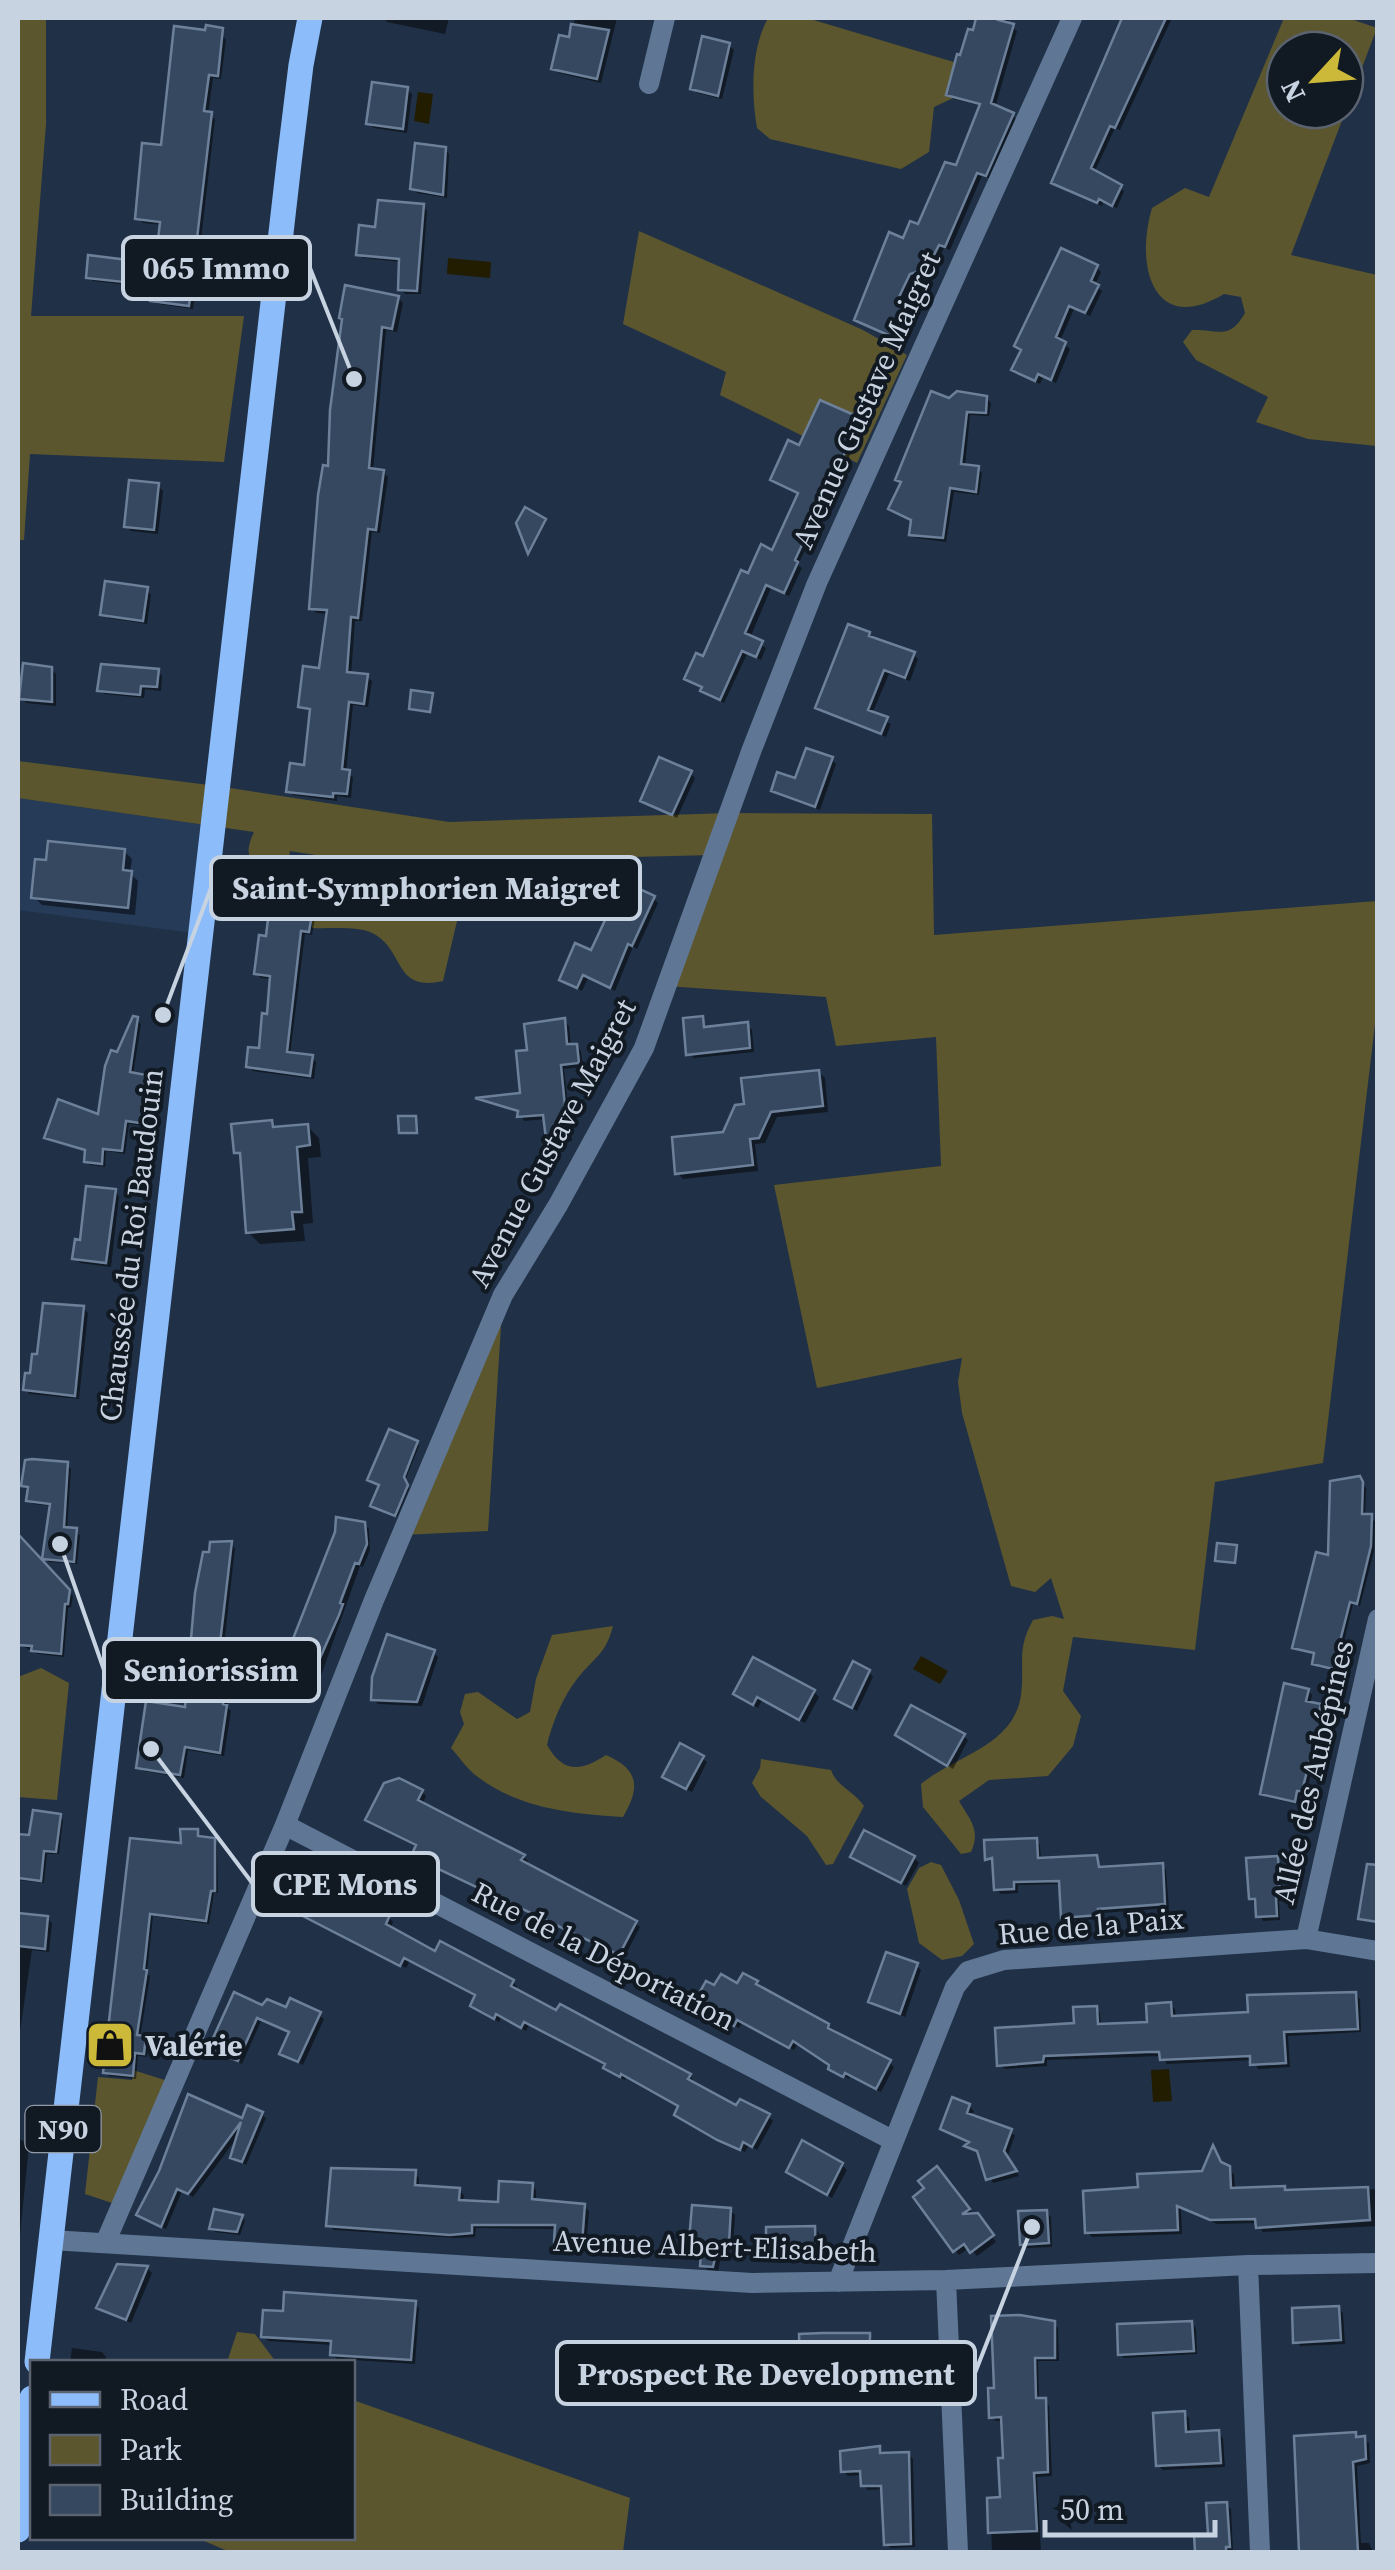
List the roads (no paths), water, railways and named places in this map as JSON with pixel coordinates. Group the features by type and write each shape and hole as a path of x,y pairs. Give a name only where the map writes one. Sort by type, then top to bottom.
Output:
{"main road":[{"name":"Chaussée du Roi Baudouin","path":"36,2360 289,162 310,18"},
{"path":"18,2530 30,2417"}],"street":[{"path":"649,84 666,18"},
{"name":"Avenue Gustave Maigret","path":"106,2242 286,1825 374,1600 503,1295 558,1205 644,1048 752,749 817,583 1072,18"},
{"name":"Allée des Aubépines","path":"1306,1938 1378,1619"},
{"name":"Rue de la Déportation","path":"286,1825 894,2141"},
{"name":"Rue de la Paix","path":"838,2282 955,1986 968,1971 1004,1960 1306,1938 1378,1951"},
{"name":"Avenue Albert-Elisabeth","path":"51,2240 715,2282 946,2280 1248,2265 1378,2263"},
{"path":"1248,2265 1260,2552"},
{"path":"946,2280 958,2552"}],"place":[{"name":"065 Immo","path":"354,379"},
{"name":"Saint-Symphorien Maigret","path":"163,1015"},
{"name":"Seniorissim","path":"60,1544"},
{"name":"CPE Mons","path":"151,1749"},
{"name":"Valérie","path":"110,2045"},
{"name":"Prospect Re Development","path":"1032,2227"}]}
